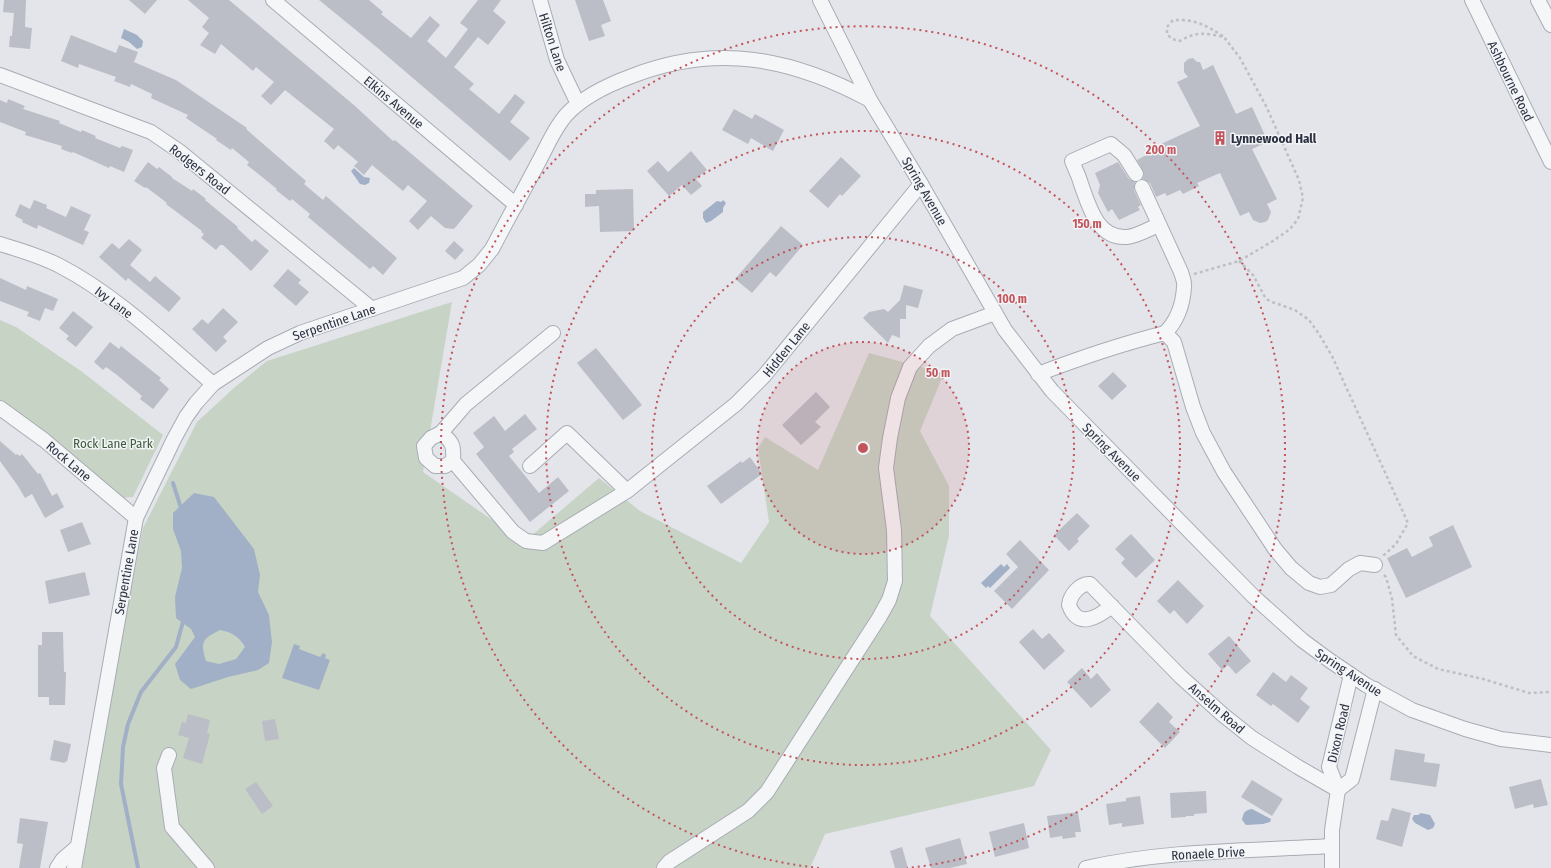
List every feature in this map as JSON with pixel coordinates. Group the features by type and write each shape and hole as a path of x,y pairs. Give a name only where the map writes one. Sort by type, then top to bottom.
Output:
{"street":[{"name":"Elkins Avenue","path":"273,0 516,205"},
{"name":"Hilton Lane","path":"540,0 557,60 578,104"},
{"name":"Spring Avenue","path":"820,0 870,100 921,184 1005,330 1052,391 1253,596 1302,640 1351,674 1412,710 1465,729 1501,739 1551,745"},
{"name":"Ashbourne Road","path":"1472,0 1551,162"},
{"path":"1538,0 1551,25"},
{"name":"Serpentine Lane","path":"77,848 136,518 186,417 213,384 268,348 300,333 463,278 479,264 492,249 558,125 578,104 617,81 669,64 710,57 744,58 787,67 825,78 870,100"},
{"name":"Rodgers Road","path":"0,74 151,132 179,151 372,309"},
{"path":"1136,174 1124,156 1111,144 1072,161 1081,183 1086,201 1103,230 1116,237 1128,237 1158,225"},
{"name":"Hidden Lane","path":"453,461 513,532 526,541 543,543 627,491 736,404 764,376 921,184"},
{"path":"1038,374 1131,341 1165,333 1173,325 1180,309 1185,286 1142,187"},
{"name":"Ivy Lane","path":"0,244 36,255 60,266 80,278 141,322 213,384"},
{"path":"664,868 669,862 748,811 767,792 879,618 889,600 895,581 894,530 886,468 898,398 910,367 929,346 952,329 995,313"},
{"path":"441,433 450,440 454,449 453,461 445,466 435,466 426,458 424,446 431,438 441,433 466,404 553,333"},
{"path":"1165,333 1174,342 1193,407 1203,433 1224,472 1275,549 1291,568 1309,583 1320,587 1331,585 1349,569 1360,562 1375,565"},
{"name":"Rock Lane","path":"0,408 44,440 136,518"},
{"path":"530,466 567,433 627,491"},
{"name":"Anselm Road","path":"1112,606 1180,676 1238,728 1280,756 1338,790"},
{"name":"Dixon Road","path":"1332,868 1332,830 1338,790 1329,767 1351,674"},
{"name":"Dixon Road","path":"1338,790 1352,779 1375,689"},
{"path":"169,755 164,768 172,827 208,868"},
{"name":"Ronaele Drive","path":"1086,868 1125,860 1169,855 1331,846"},
{"path":"57,868 63,859 77,848"},
{"path":"74,868 77,848"}],"path":[{"path":"1182,277 1239,260 1273,241 1290,229 1298,219 1303,198 1299,180 1266,106 1240,58 1224,37 1205,24 1186,19 1173,20 1167,27 1167,34 1172,39 1180,41 1192,34 1210,34 1224,37"},
{"path":"1239,260 1253,275 1266,299 1295,310 1309,320 1319,334 1332,356 1408,523 1396,544 1375,565 1386,577 1392,599 1396,635 1413,656 1438,669 1529,693 1551,692"}],"green space":[{"path":"452,302 423,472 524,542 599,478 640,511 741,563 769,522 758,448 765,437 818,470 869,353 944,373 920,431 949,486 949,536 930,616 1051,750 1034,786 825,834 810,868 64,868 81,842 143,528 197,422 235,387 267,361"},
{"name":"Rock Lane Park","path":"0,320 16,327 81,371 163,435 133,497 123,498 14,410 0,403"}],"water":[{"path":"124,29 137,35 143,41 142,47 137,49 129,42 121,38"},
{"path":"354,168 364,177 370,178 369,183 365,185 360,184 351,171"},
{"path":"723,200 726,203 723,208 723,212 706,223 703,218 703,212 717,201 721,202"},
{"path":"194,493 214,497 254,549 260,575 258,592 269,615 272,642 269,663 258,670 228,677 191,689 180,680 175,664 195,637 191,629 176,618 175,597 182,568 181,551 173,529 173,513","holes":["220,630 238,638 245,647 236,659 219,664 206,661 203,649 204,642 214,633"]},
{"path":"1001,564 1004,567 1007,564 1010,568 990,588 988,586 986,588 981,583"},
{"path":"294,644 300,646 299,649 320,657 323,653 326,655 325,658 330,660 319,690 282,678"},
{"path":"1252,809 1271,819 1270,822 1246,825 1242,820 1243,815 1246,811"},
{"path":"1421,813 1430,815 1435,824 1433,828 1428,830 1415,823 1412,819 1414,815"}],"building":[{"path":"4,0 26,0 25,27 32,28 30,49 9,47 10,36 12,36 14,13 3,12"},
{"path":"129,0 157,0 145,14"},
{"path":"188,0 229,0 355,106 393,141 395,140 473,206 454,229 445,228 431,216 418,230 409,221 427,201 408,185 403,191 372,165 364,175 354,166 358,162 338,145 334,150 324,141 334,129 285,90 271,105 261,96 274,82 256,67 253,71 221,44 215,54 200,45 209,33 202,27 209,18"},
{"path":"319,0 369,0 383,12 381,14 411,38 430,16 440,25 427,41 446,58 468,29 460,23 478,0 501,0 493,11 506,22 488,45 478,37 454,67 474,84 469,89 499,114 515,94 525,102 510,122 530,138 510,161"},
{"path":"575,0 603,0 611,21 601,25 605,36 589,41"},
{"path":"71,35 116,53 119,45 138,52 134,62 176,80 247,128 246,129 306,181 304,184 323,200 326,196 397,258 383,275 373,266 370,269 308,217 310,214 292,199 290,201 247,165 249,162 232,148 231,150 186,118 188,115 151,98 152,94 131,84 130,87 114,81 116,77 79,64 78,68 61,61"},
{"name":"Lynnewood Hall","path":"1193,58 1197,62 1200,62 1203,70 1213,65 1236,114 1252,107 1268,142 1252,149 1277,199 1267,204 1271,212 1268,220 1265,222 1260,223 1253,220 1249,212 1240,216 1220,173 1197,183 1199,186 1183,194 1180,190 1167,196 1165,193 1156,197 1150,183 1143,179 1144,173 1137,160 1148,154 1146,151 1200,126 1177,82 1188,77 1184,72 1184,63 1188,59"},
{"path":"8,99 25,106 23,109 60,121 59,123 81,132 82,130 96,136 95,138 120,148 122,146 133,150 124,172 110,166 109,168 73,152 72,153 61,149 62,146 25,135 26,132 0,122 0,100 7,103"},
{"path":"734,109 752,119 755,114 784,130 773,151 751,138 748,144 722,130"},
{"path":"691,151 707,170 696,179 702,186 691,195 682,185 669,196 647,171 658,161 668,172"},
{"path":"841,157 861,176 842,196 840,194 828,208 809,191"},
{"path":"148,162 157,169 159,167 172,178 192,191 193,189 238,227 237,228 252,242 255,239 269,251 251,271 223,245 220,245 216,250 201,238 204,234 201,232 202,231 146,187 145,188 134,181"},
{"path":"1118,162 1129,179 1135,182 1134,190 1141,205 1138,207 1140,210 1119,220 1112,209 1108,212 1098,193 1100,185 1095,173"},
{"path":"633,189 634,231 600,232 599,206 585,207 585,194 596,194 596,190"},
{"path":"34,200 47,205 46,208 66,217 71,206 91,215 84,230 89,232 83,245 38,225 37,229 22,222 23,220 15,216 20,204 30,209"},
{"path":"781,226 803,245 776,277 770,272 752,293 735,279"},
{"path":"129,239 142,250 130,265 150,282 155,276 181,298 169,312 128,278 126,281 99,257 112,243 119,249"},
{"path":"454,241 464,250 455,260 445,251"},
{"path":"288,269 301,280 298,283 309,292 296,306 273,286"},
{"path":"0,278 26,290 27,286 58,299 53,311 45,308 40,321 27,316 29,312 0,301"},
{"path":"904,285 923,290 918,308 906,305 906,319 900,319 900,338 892,335 888,343 863,318 869,312 884,309 888,312 900,300"},
{"path":"223,308 238,322 223,337 227,341 216,352 192,329 202,319 208,324"},
{"path":"73,311 93,327 76,347 66,339 69,336 59,328"},
{"path":"110,342 119,349 121,346 161,378 159,380 169,389 153,409 140,399 142,396 117,375 106,367 103,370 94,362"},
{"path":"596,348 642,405 623,420 577,363"},
{"path":"1113,372 1127,386 1112,400 1098,386"},
{"path":"816,392 830,407 815,422 821,427 801,445 782,425"},
{"path":"525,414 537,429 512,449 514,452 509,456 539,493 558,477 569,491 530,522 476,454 484,447 473,433 494,416 505,431"},
{"path":"0,441 16,455 17,454 20,456 22,454 38,474 40,473 52,496 57,493 64,507 45,518 32,494 25,498 0,461"},
{"path":"750,457 762,474 721,504 707,486 741,461 742,463"},
{"path":"1077,513 1090,526 1077,539 1079,541 1069,551 1054,535"},
{"path":"82,522 91,544 68,552 60,530"},
{"path":"1453,525 1472,567 1406,598 1387,558 1407,548 1412,557 1433,546 1429,537"},
{"path":"1131,534 1155,560 1136,578 1121,563 1125,559 1115,549"},
{"path":"1020,540 1049,570 1012,609 994,591 1018,567 1006,554"},
{"path":"85,572 90,595 49,604 45,581"},
{"path":"1178,580 1204,606 1187,624 1174,610 1170,614 1157,601"},
{"path":"1033,629 1042,639 1049,633 1065,651 1044,670 1019,642"},
{"path":"42,632 63,632 64,672 66,672 65,705 49,705 49,697 38,697 38,645 42,645"},
{"path":"1229,636 1251,661 1236,674 1228,665 1222,670 1208,654"},
{"path":"1082,668 1091,679 1097,673 1111,690 1091,708 1067,682"},
{"path":"1273,672 1286,682 1291,675 1308,688 1300,699 1310,707 1298,723 1273,704 1271,706 1256,695"},
{"path":"1158,702 1173,717 1169,722 1180,732 1165,748 1139,722"},
{"path":"188,714 210,720 207,733 210,734 202,764 183,758 189,738 178,735 182,722 186,723"},
{"path":"275,719 279,739 265,741 262,721"},
{"path":"54,740 71,744 67,762 65,761 65,763 50,760"},
{"path":"1395,749 1425,754 1424,762 1440,764 1436,787 1390,780"},
{"path":"1541,779 1548,805 1534,808 1533,804 1515,809 1509,787"},
{"path":"1252,780 1283,799 1272,816 1241,797"},
{"path":"256,782 273,806 262,814 245,789"},
{"path":"1206,791 1207,813 1171,818 1170,793"},
{"path":"1140,796 1144,824 1122,827 1122,823 1109,825 1106,804 1126,801 1126,798"},
{"path":"1392,808 1411,813 1402,847 1376,839 1381,820 1388,821"},
{"path":"1078,812 1081,832 1075,832 1076,837 1063,839 1062,836 1050,838 1047,816"},
{"path":"20,818 48,822 40,868 19,868 23,844 17,843"},
{"path":"1024,823 1029,848 995,857 989,832"},
{"path":"960,838 967,864 950,868 931,868 925,848"},
{"path":"902,847 908,868 895,868 890,851"}],"waterway":[{"path":"173,483 182,511"},
{"path":"138,868 121,784 123,747 128,724 141,692 176,647 184,618"}],"place":[{"name":"Lynnewood Hall","path":"1220,138"}]}
